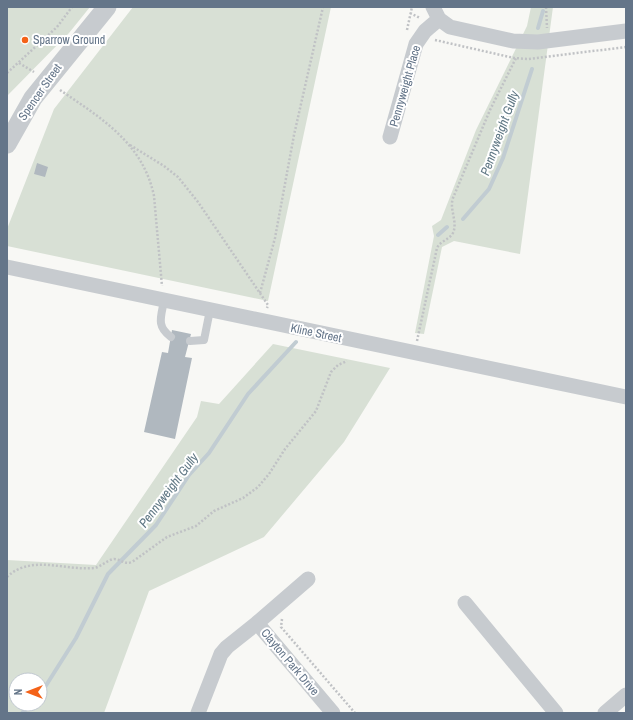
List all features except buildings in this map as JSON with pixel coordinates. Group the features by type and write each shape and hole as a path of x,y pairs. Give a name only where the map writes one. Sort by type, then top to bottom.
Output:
{"street":[{"name":"Spencer Street","path":"7,144 22,115 46,80 108,7"},
{"path":"436,13 445,24 458,30 507,40 532,42 547,41 626,31"},
{"name":"Pennyweight Place","path":"390,137 416,44 436,13"},
{"name":"Kline Street","path":"7,267 626,398"},
{"path":"257,623 308,579"},
{"path":"465,603 556,713"},
{"name":"Clayton Park Drive","path":"198,713 221,654 227,647 257,623 333,713"},
{"path":"605,713 626,695"}],"lane":[{"path":"164,301 161,327 171,337"},
{"path":"190,341 204,340 210,310"}],"path":[{"path":"7,73 56,27 72,7"},
{"path":"260,293 275,238 294,135 323,7"},
{"path":"407,30 412,7"},
{"path":"546,7 547,41"},
{"path":"415,353 436,248 439,244 449,238 453,232 451,205 453,198 492,106 516,58"},
{"path":"19,62 100,117 128,144 145,166 151,182 164,301"},
{"path":"128,144 164,166 178,178 198,202 268,305 264,322"},
{"path":"7,577 14,571 34,564 96,568 111,560 128,563 139,559 167,537 196,526 214,511 244,498 258,487 269,474 284,449 316,411 331,372 347,361"},
{"path":"273,609 282,619 282,628 354,713"}],"shaded area":[{"path":"7,7 90,7 69,33 7,96"},
{"path":"133,7 331,7 268,301 7,246 7,229 54,109"},
{"path":"531,7 553,7 520,254 454,241 442,247 424,334 415,333 434,236 432,226 441,220 476,130 527,26"},
{"path":"273,344 390,368 344,442 264,537 149,591 104,713 7,713 7,560 96,565 197,417 201,401 219,404"}],"waterway":[{"name":"Pennyweight Gully","path":"538,28 543,11"},
{"name":"Pennyweight Gully","path":"463,219 489,189 503,158 532,69"},
{"name":"Pennyweight Gully","path":"438,235 447,227"},
{"name":"Pennyweight Gully","path":"48,682 76,638 108,574 156,525 189,475 209,453 248,394 296,342"}],"place":[{"name":"Sparrow Ground","path":"25,40"}]}
